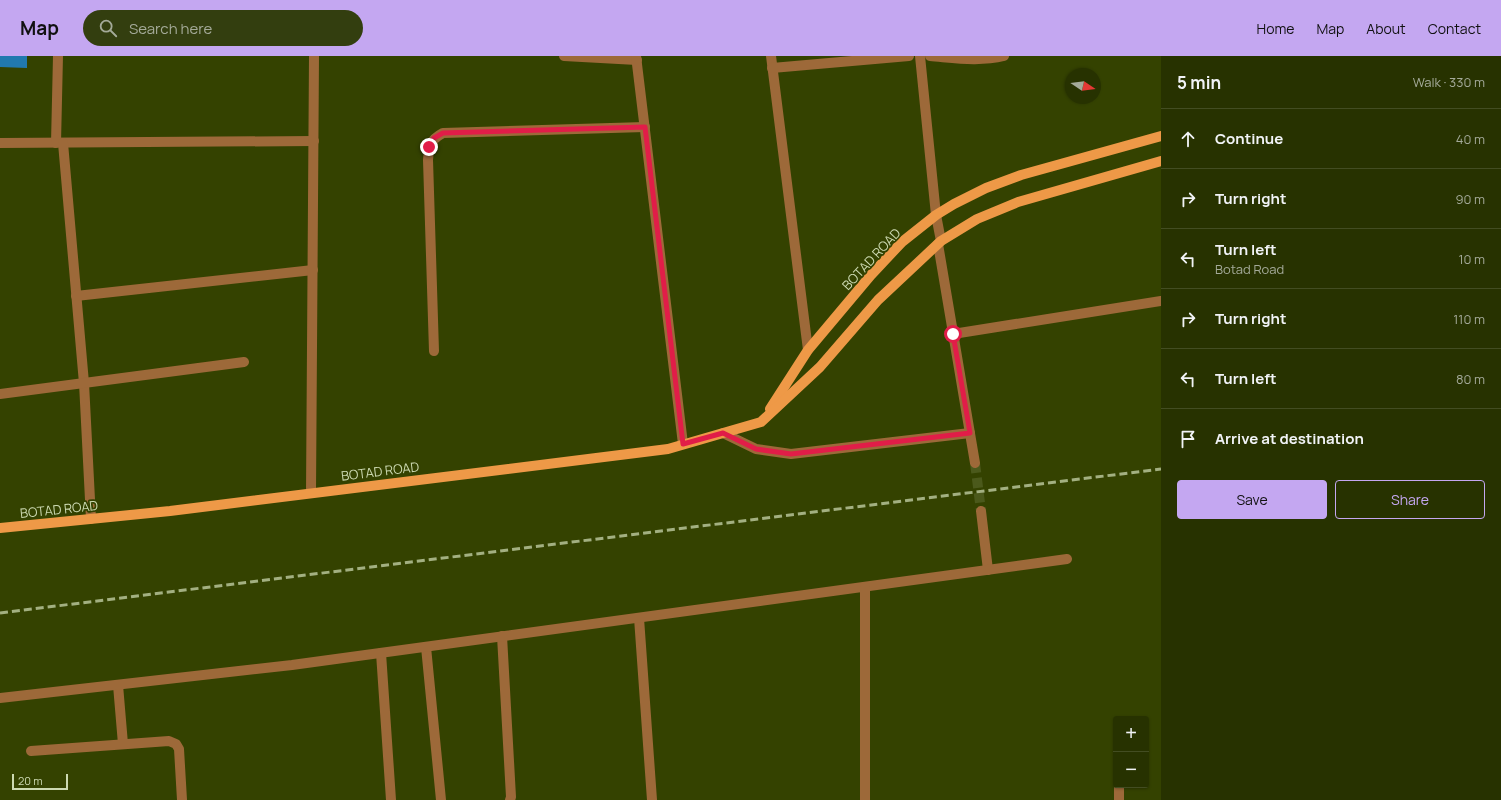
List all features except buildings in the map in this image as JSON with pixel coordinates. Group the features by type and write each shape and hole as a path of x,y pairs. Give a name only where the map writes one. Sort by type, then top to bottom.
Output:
{"main road":[{"name":"BOTAD ROAD","path":"761,422 808,350 902,242 936,215 986,188 1020,175 1161,136"},
{"name":"BOTAD ROAD","path":"0,528 170,511 668,448 761,422 820,367 878,300 939,243 977,219 1018,202 1161,161"}],"street":[{"path":"58,56 59,143 84,383 92,519"},
{"path":"311,493 314,56"},
{"path":"564,56 636,58 683,444"},
{"path":"771,56 808,350"},
{"path":"772,68 908,56"},
{"path":"920,56 939,243 975,463"},
{"path":"930,56 974,60 993,59 1004,56"},
{"path":"434,352 428,160 429,147 434,138 443,133 645,127"},
{"path":"0,143 314,141"},
{"path":"76,296 313,270"},
{"path":"953,334 1161,301"},
{"path":"0,394 244,362"},
{"path":"723,433 756,449 791,454 970,433"},
{"path":"981,511 988,570"},
{"path":"0,698 292,665 1067,559"},
{"path":"864,800 865,587"},
{"path":"639,618 652,800"},
{"path":"502,636 510,800"},
{"path":"426,647 441,800"},
{"path":"381,653 391,800"},
{"path":"118,685 123,744"},
{"path":"31,751 169,741 176,744 179,749 182,800"},
{"path":"1119,788 1119,800"}],"tunnel":[{"path":"975,463 981,511"}],"railway":[{"path":"0,613 1161,469"}],"route":[{"path":"429,147 434,138 443,133 645,127 683,444 723,433 756,449 791,454 970,433 953,334"}]}
